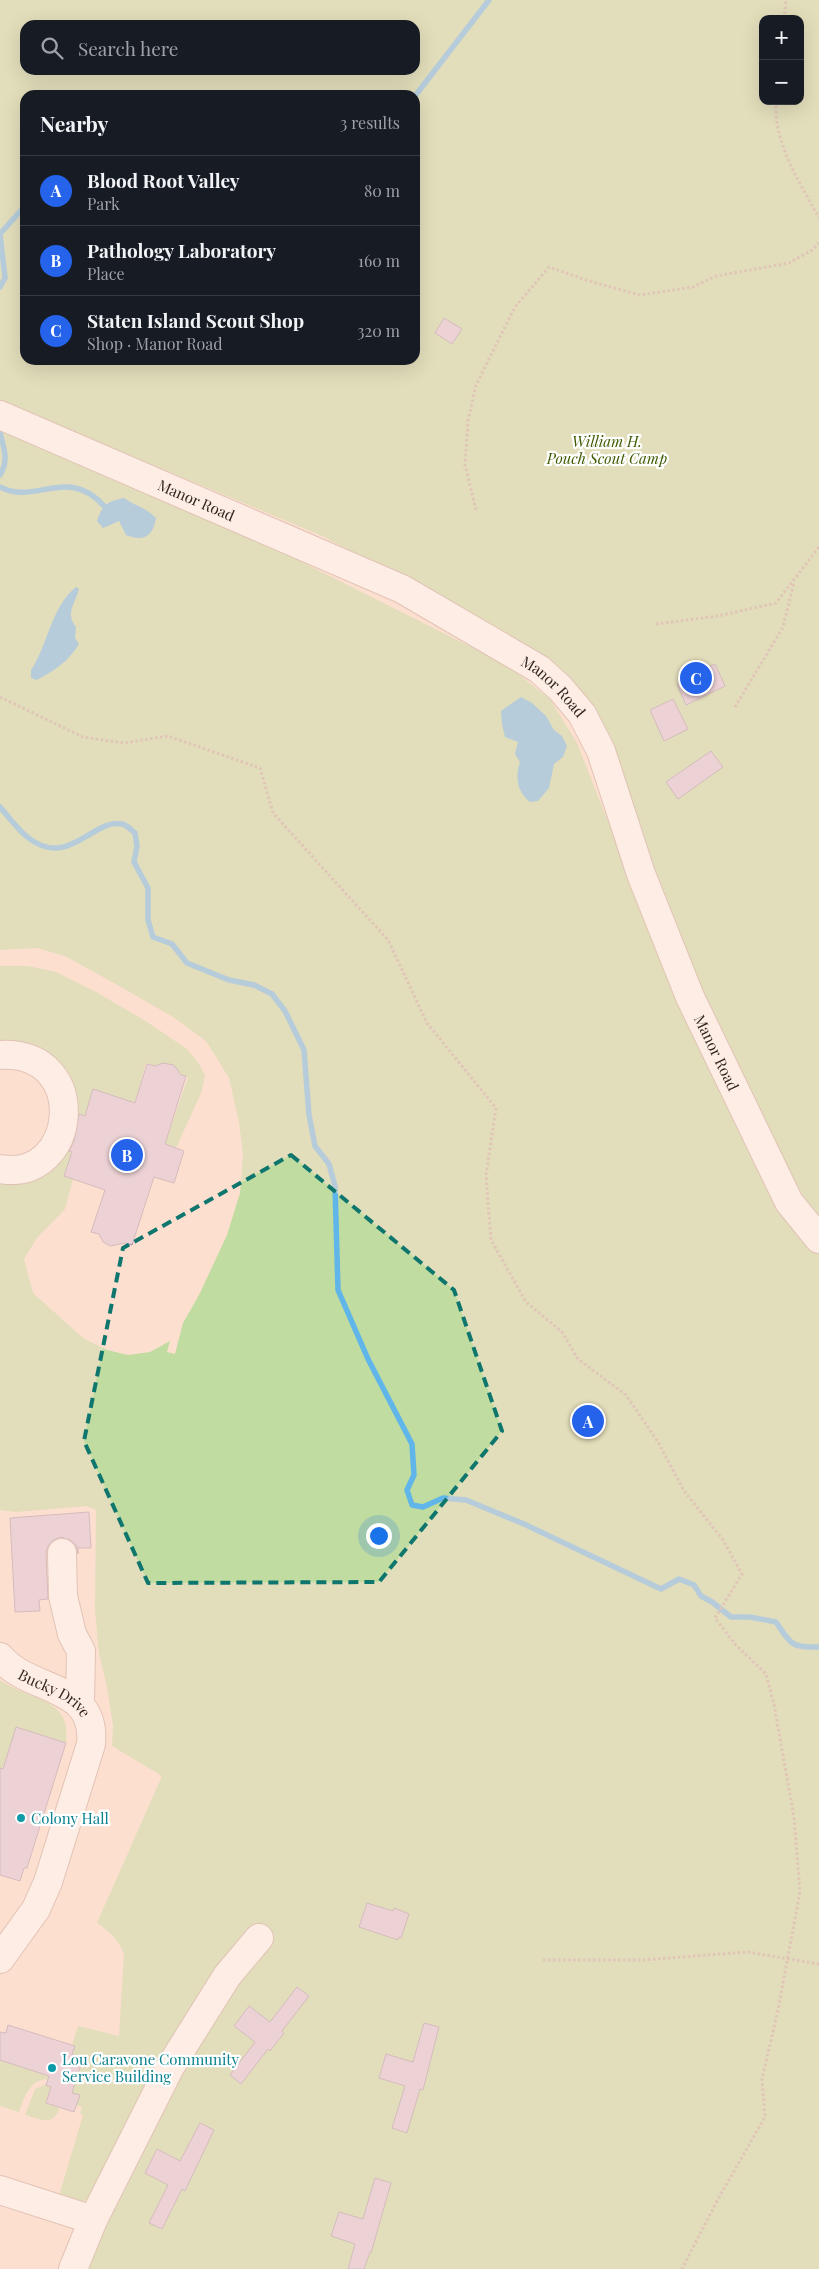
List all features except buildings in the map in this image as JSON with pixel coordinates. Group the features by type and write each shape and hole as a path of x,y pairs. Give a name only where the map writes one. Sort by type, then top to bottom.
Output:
{"street":[{"name":"Manor Road","path":"0,416 402,589 538,669 560,688 582,714 601,751 641,874 694,1006 789,1202 819,1240"},
{"path":"0,1056 23,1057 46,1068 61,1089 66,1115 58,1140 42,1159 18,1170 0,1169"},
{"path":"62,1553 63,1596 72,1634 81,1651 80,1704"},
{"name":"Bucky Drive","path":"0,1657 16,1672 65,1694 80,1704 89,1717 92,1729 91,1744 48,1882 36,1909 0,1959"},
{"path":"73,2269 93,2220 170,2067 227,1976 259,1938"},
{"path":"0,2190 93,2220"}],"path":[{"path":"784,15 786,0"},
{"path":"776,105 777,127 784,147 819,218"},
{"path":"476,510 464,465 468,421 476,385 515,308 549,267 589,281 640,295 693,287 716,276 789,263 812,250 819,243"},
{"path":"656,624 718,616 776,603 819,547"},
{"path":"735,707 783,627 794,578"},
{"path":"0,697 83,737 124,743 168,736 260,768 273,812 388,940 427,1023 496,1108 486,1175 491,1240 526,1302 562,1332 578,1359 626,1394 658,1442 684,1491 723,1540 742,1574 715,1618 735,1644 766,1674 774,1704 794,1818 800,1892 778,2010 762,2079 765,2117 718,2199 682,2269"},
{"path":"543,1960 652,1960 748,1952 787,1957 819,1964"}],"highlighted area":[{"path":"291,1155 454,1290 502,1431 379,1582 148,1583 84,1441 123,1248"}],"green space":[{"name":"William H. Pouch Scout Camp","path":"0,0 819,0 819,1218 787,1172 691,968 656,879 606,739 429,591 322,536 0,401"},
{"path":"0,429 220,521 505,664 550,699 577,743 668,973 819,1251 819,2269 84,2269 92,2198 83,2201 59,2196 83,2115 80,2114 82,2107 76,2105 80,2095 72,2093 83,2058 72,2054 75,2046 72,2045 78,2026 119,2036 124,1954 113,1936 97,1923 162,1776 112,1746 113,1726 99,1653 95,1611 96,1510 87,1506 16,1512 0,1510 0,1177 64,1149 72,1152 64,1176 73,1179 65,1209 37,1238 24,1259 33,1293 83,1338 107,1350 128,1355 150,1352 170,1341 167,1352 175,1354 183,1323 199,1295 227,1235 240,1193 243,1154 239,1122 229,1078 206,1041 173,1017 65,956 37,948 0,950"},
{"path":"0,966 28,966 56,972 96,992 144,1020 187,1049 200,1065 205,1076 201,1093 176,1148 165,1144 188,1077 181,1075 177,1068 171,1064 164,1063 156,1066 146,1063 135,1103 93,1090 85,1116 77,1113 0,1048"},
{"path":"0,1680 56,1708 63,1717 66,1728 66,1743 16,1728 3,1769 0,1768"},
{"path":"0,2060 49,2076 48,2079 36,2082 32,2086 19,2112 0,2106"},
{"path":"47,2084 51,2087 46,2103 60,2108 57,2114 50,2120 41,2120 25,2115 35,2089"}],"water":[{"path":"124,498 156,518 150,534 142,538 132,537 126,535 119,521 103,528 97,521 106,505"},
{"path":"76,587 79,589 72,608 71,617 76,627 75,638 79,644 66,661 55,669 37,680 31,678 31,670 42,649 55,615 68,595"},
{"path":"521,697 532,703 546,716 554,730 562,736 567,746 563,757 554,764 549,788 538,801 530,802 522,794 518,784 520,762 515,754 518,742 505,737 502,724 501,711"}],"waterway":[{"path":"420,90 489,0"},
{"path":"0,287 5,278 0,234 20,212"},
{"path":"0,433 5,460 0,475"},
{"path":"0,487 13,492 64,487 77,488 90,494 104,506"},
{"path":"0,807 26,836 41,845 54,848 67,846 111,824 127,826 135,833 137,846 134,862 148,888 148,920 153,937 172,944 187,963 229,980 254,985 272,994 285,1011 304,1050 309,1115 315,1146 329,1164 335,1186 338,1290 368,1359 412,1444 414,1475 407,1490 412,1505 423,1507 443,1498 466,1500 524,1524 661,1589 679,1579 694,1585 701,1596 731,1617 750,1617 776,1622 793,1643 803,1647 819,1647"}],"place":[{"name":"Staten Island Scout Shop","path":"696,678"},
{"name":"Pathology Laboratory","path":"127,1155"},
{"name":"Blood Root Valley","path":"588,1421"},
{"name":"Colony Hall","path":"21,1818"},
{"name":"Lou Caravone Community Service Building","path":"52,2068"}]}
